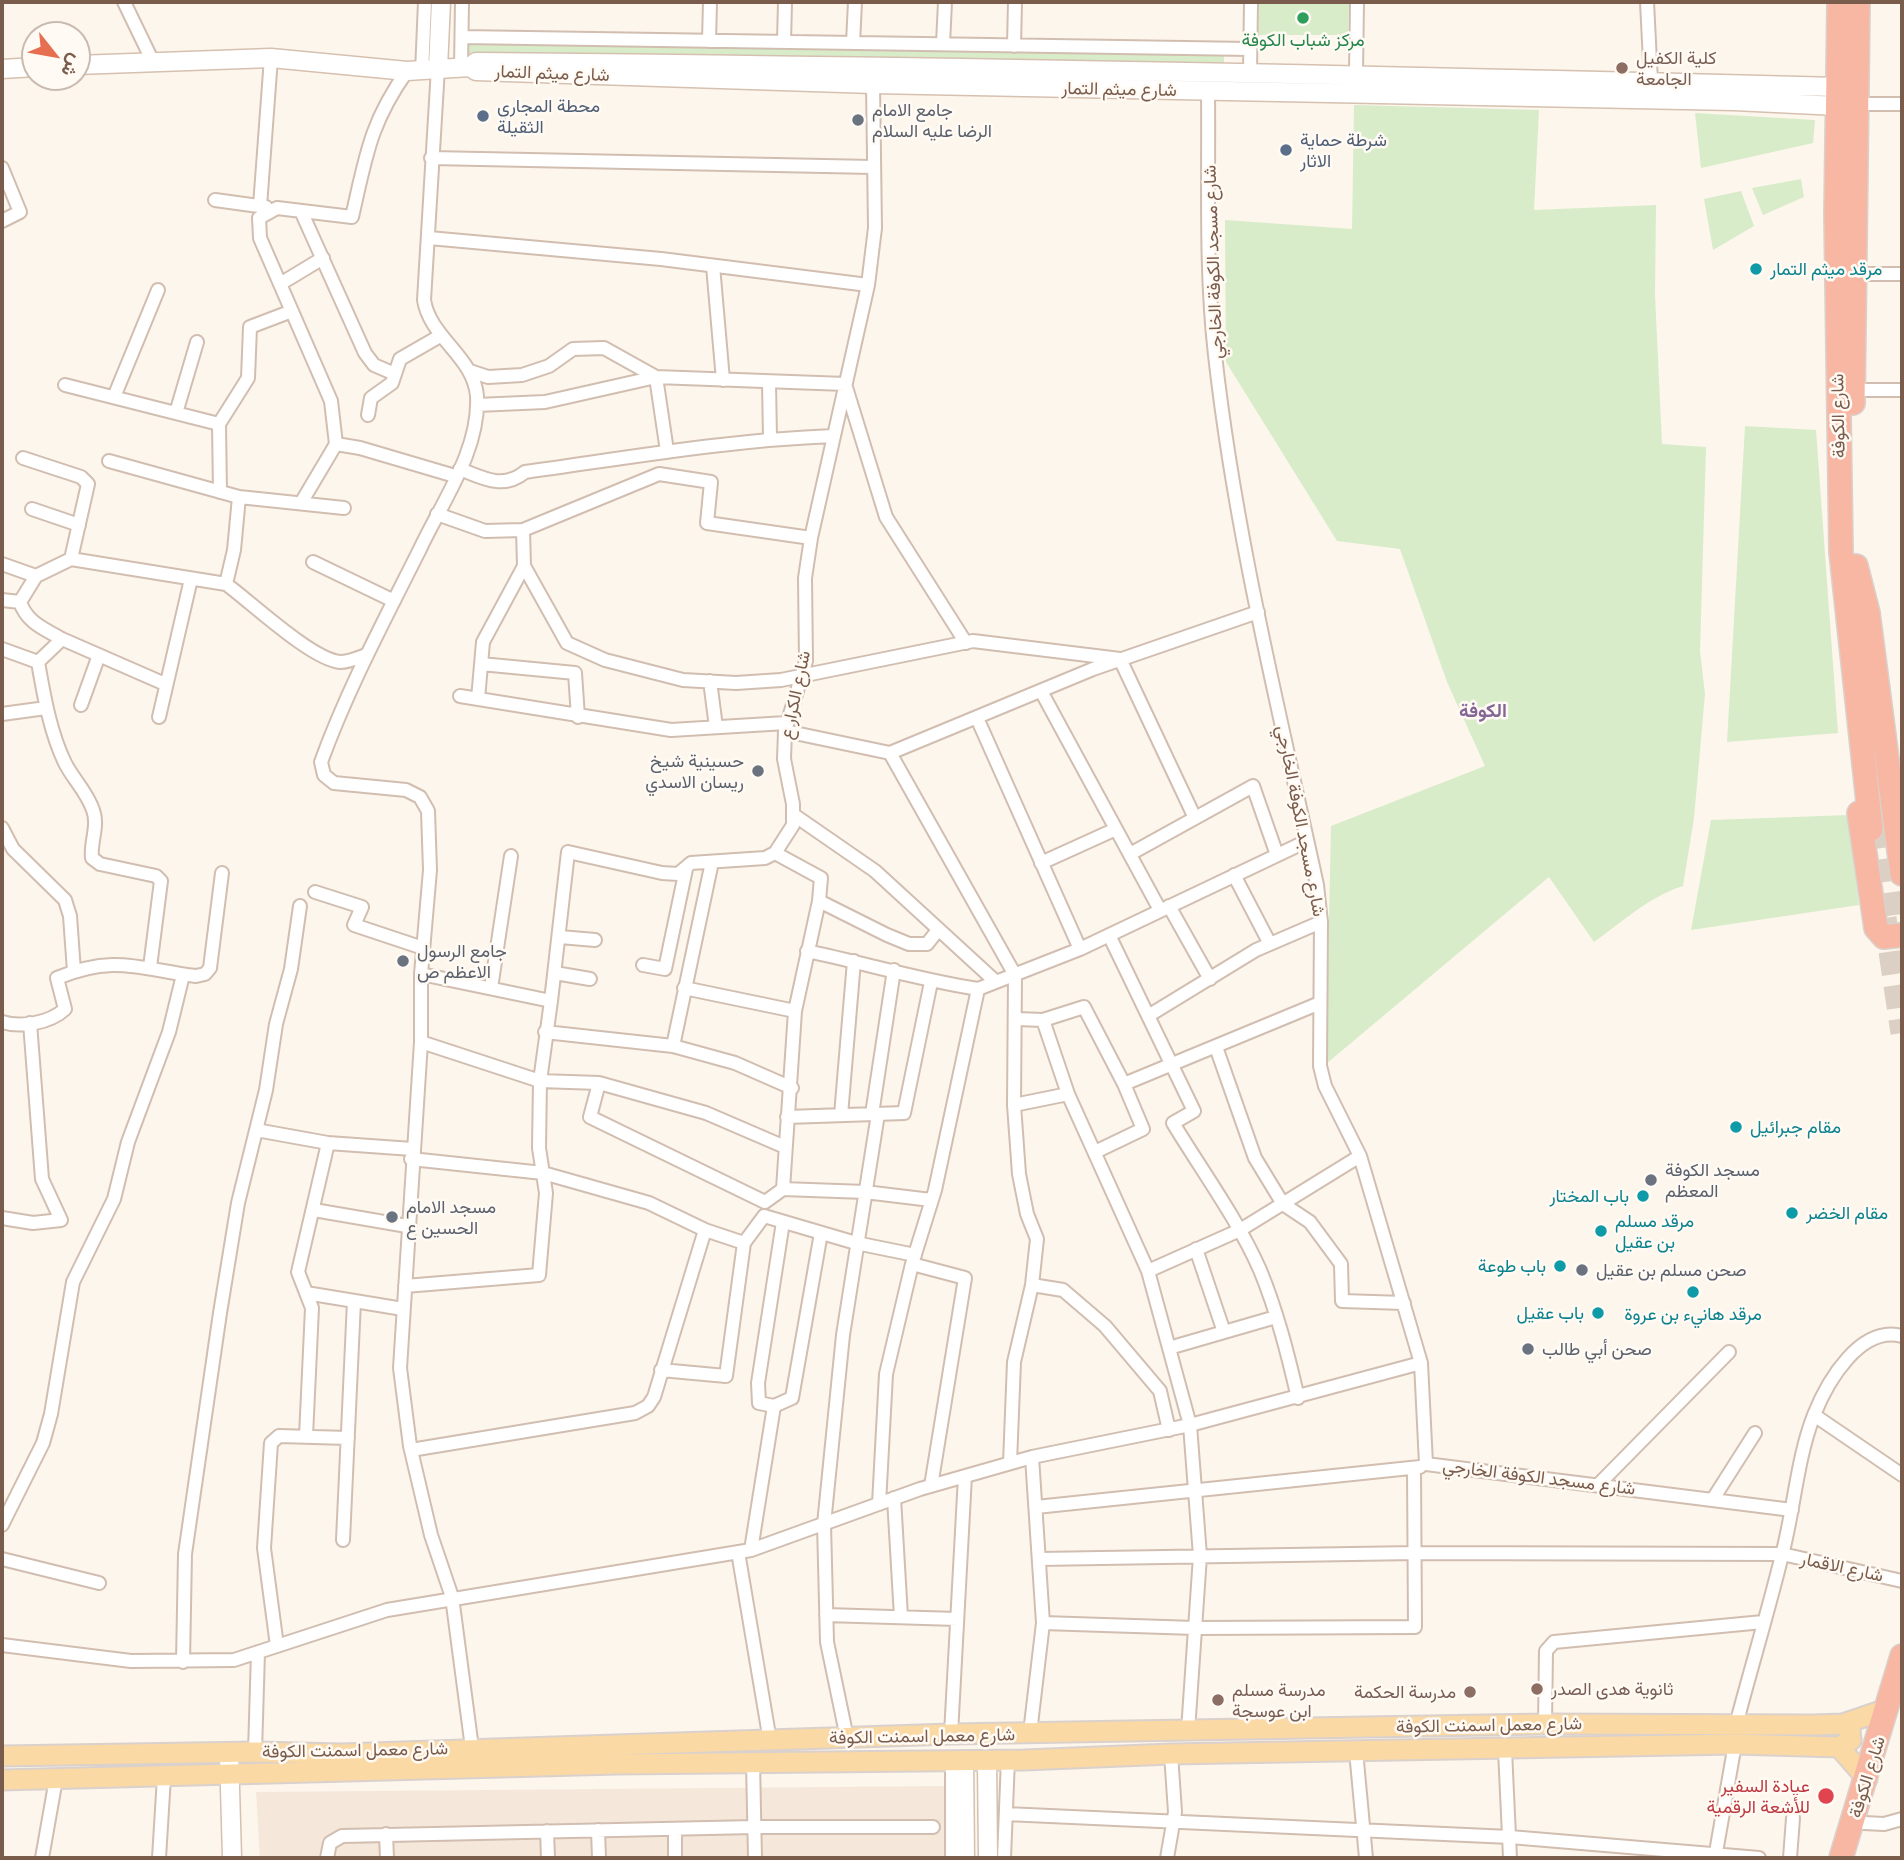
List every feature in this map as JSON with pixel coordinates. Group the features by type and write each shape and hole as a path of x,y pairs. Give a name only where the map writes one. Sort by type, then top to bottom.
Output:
{"highway":[{"name":"شارع الكوفة","path":"1839,2 1848,169 1846,214 1849,568 1876,827"},
{"name":"شارع الكوفة","path":"1844,99 1858,2"},
{"name":"شارع الكوفة","path":"1846,214 1854,274 1849,568"},
{"path":"1849,568 1868,613 1902,874"},
{"path":"1849,568 1839,632 1850,747 1876,928 1884,937 1902,935"},
{"name":"شارع الكوفة","path":"1853,1858 1894,1706 1902,1656"},
{"name":"شارع الكوفة","path":"1842,1858 1894,1706"}],"main road":[{"name":"شارع معمل اسمنت الكوفة","path":"2,1780 754,1762 1538,1749 1843,1724 1894,1706"},
{"name":"شارع معمل اسمنت الكوفة","path":"2,1756 255,1752 342,1754 943,1734 1512,1724 1735,1734 1839,1747"},
{"path":"1508,1750 1517,1739 1512,1724"},
{"path":"1538,1749 1532,1738 1541,1724"},
{"path":"1843,1724 1850,1730 1851,1740 1839,1747 1867,1779"},
{"path":"943,1734 929,1749 951,1760"},
{"path":"892,1736 897,1752 892,1761"}],"street":[{"path":"124,2 153,62"},
{"path":"425,2 422,70 431,158 424,300 428,315 440,336 470,372 477,405 472,437 458,472 366,655 324,756 322,769 334,783 406,790 414,792 425,803 431,862 421,974 421,1042 407,1226 401,1388 411,1450 431,1535 452,1597 472,1748"},
{"path":"215,200 352,217 374,124 422,70 441,2"},
{"path":"91,64 271,58 422,70 465,67 462,2"},
{"path":"709,41 710,2"},
{"path":"784,42 785,2"},
{"path":"853,43 855,2"},
{"path":"943,44 945,2"},
{"path":"1014,46 1015,2"},
{"path":"1250,73 1251,2"},
{"path":"1356,73 1357,2"},
{"path":"1647,2 1651,82"},
{"path":"462,37 1250,49"},
{"path":"260,206 271,58"},
{"name":"شارع ميثم التمار","path":"465,67 476,62 1356,73 1651,82 1844,99"},
{"name":"شارع ميثم التمار","path":"465,67 476,71 1208,91 1734,101 1844,99"},
{"path":"2,69 21,68"},
{"path":"1524,97 1525,78"},
{"name":"شارع الكرار ع","path":"794,815 784,759 786,727 803,674 807,631 805,578 833,436 860,329 875,228 873,83"},
{"name":"شارع مسجد الكوفة الخارجي","path":"1208,91 1211,302 1215,355 1231,467 1321,922 1321,1066 1325,1086 1360,1156 1421,1363 1420,1467 1599,1484 1792,1510"},
{"path":"1844,99 1902,104"},
{"path":"431,158 873,167"},
{"path":"2,168 20,212 2,221"},
{"path":"277,208 259,218 260,238 331,401 336,444 301,503"},
{"path":"301,211 365,353 374,365 395,374"},
{"path":"429,238 713,266 868,285"},
{"path":"280,284 323,258"},
{"path":"713,266 723,380"},
{"path":"1854,274 1902,274"},
{"path":"114,397 158,290"},
{"path":"220,492 219,424 248,378 250,327 292,311"},
{"path":"368,415 371,398 392,383 400,359 440,336"},
{"path":"176,413 197,342"},
{"path":"470,372 488,377 522,375 549,366 573,349 604,348 656,377"},
{"path":"656,377 667,451"},
{"path":"477,405 545,402 656,377 845,384 886,517 966,643"},
{"path":"769,383 770,439"},
{"path":"65,385 219,424"},
{"path":"1853,390 1902,390"},
{"path":"336,444 493,482 507,482 525,472 667,451 770,439 833,436"},
{"path":"23,458 86,480 88,490 71,559"},
{"path":"110,461 239,497 344,508"},
{"path":"437,514 485,531 523,530 659,474 711,482 707,523 811,538"},
{"path":"226,584 234,550 239,497"},
{"path":"32,509 79,525"},
{"path":"523,530 524,566 567,643 605,660 682,680 781,680 966,643 1120,659"},
{"path":"20,602 36,576 71,559 226,584 308,647 332,660 342,662 366,655"},
{"path":"313,562 394,601"},
{"path":"2,564 36,576"},
{"path":"478,699 483,642 524,566"},
{"path":"159,717 191,579"},
{"path":"2,600 20,602"},
{"path":"20,602 31,621 62,639 165,684"},
{"path":"460,696 671,730 786,727 890,753 1120,659 1258,611"},
{"path":"38,662 62,639"},
{"path":"2,649 38,662"},
{"path":"81,705 99,654"},
{"path":"1120,659 1194,816"},
{"path":"38,662 46,708 66,764 84,789 93,811 96,824 92,858 100,864 156,876 161,881 150,967"},
{"path":"481,664 575,673 578,717"},
{"path":"710,681 716,727"},
{"path":"1041,691 1130,854 1210,979"},
{"path":"2,714 46,708"},
{"path":"977,718 1080,949"},
{"path":"890,753 1016,975 1014,1105 1019,1174 1027,1214 1037,1240 1032,1285 1014,1362 1010,1463"},
{"path":"1130,854 1194,816 1253,786 1277,855"},
{"path":"405,1286 539,1275 546,1193 539,1148 540,1081 560,937 568,852 662,873 678,874 691,863 765,858 775,853 790,832 794,815 875,871 995,982"},
{"path":"2,828 13,849 65,900 70,916 74,971"},
{"path":"1041,863 1116,829"},
{"path":"807,951 894,970 931,982 978,989 1080,949 1307,841"},
{"path":"775,853 821,878 819,901 795,1011 792,1088 787,1117 783,1189"},
{"path":"491,988 511,856"},
{"path":"673,1046 712,862"},
{"path":"643,965 666,969 686,869"},
{"path":"2,1022 13,1026 56,1018 65,1009 57,978 104,963 150,967 183,975 201,976 210,968 222,873"},
{"path":"1234,875 1270,944"},
{"path":"315,892 362,907 354,925 423,948"},
{"path":"819,901 909,944 927,944 938,930"},
{"path":"183,1662 187,1538 238,1202 256,1130 276,1024 291,969 300,906"},
{"path":"1148,1016 1270,944 1321,922"},
{"path":"1109,935 1194,1111 1173,1123 1240,1230 1260,1270 1298,1398"},
{"path":"560,937 595,940"},
{"path":"841,1115 855,961"},
{"path":"847,1738 827,1642 824,1524 856,1243 894,970"},
{"path":"555,973 590,979"},
{"path":"421,974 551,1001"},
{"path":"2,1525 43,1443 51,1414 72,1282 114,1199 128,1142 169,1032 183,975"},
{"path":"787,1117 904,1113 931,982"},
{"path":"684,988 795,1011"},
{"path":"879,1504 886,1374 913,1260 931,1200 978,989"},
{"path":"1124,1084 1320,1003"},
{"path":"1017,1019 1043,1020 1084,1007 1124,1084 1143,1129 1095,1153"},
{"path":"1043,1020 1068,1094 1148,1271 1190,1425 1200,1556 1188,1731"},
{"path":"2,1218 33,1223 61,1220 42,1179 30,1023"},
{"path":"545,1032 673,1046 735,1063 792,1088"},
{"path":"421,1042 540,1081 599,1083 706,1113 785,1147"},
{"path":"1216,1047 1255,1158 1283,1204 1310,1222 1341,1264 1342,1301 1404,1303"},
{"path":"599,1083 590,1117 765,1202"},
{"path":"1014,1105 1068,1094"},
{"path":"256,1130 328,1143 543,1173 649,1203 705,1230 744,1243"},
{"path":"306,1436 312,1314 299,1272 328,1143"},
{"path":"1148,1271 1240,1230 1360,1156"},
{"path":"765,1202 783,1189 865,1192 931,1200"},
{"path":"661,1370 726,1376 744,1243 764,1216 765,1202"},
{"path":"314,1210 407,1226"},
{"path":"764,1216 965,1278 932,1486"},
{"path":"783,1222 758,1383 760,1404 774,1406 792,1398 821,1233"},
{"path":"411,1450 635,1413 648,1406 654,1397 705,1230"},
{"path":"1196,1250 1224,1332"},
{"path":"1032,1285 1063,1290 1105,1326 1160,1391 1170,1430"},
{"path":"306,1293 403,1309"},
{"path":"344,1540 354,1301"},
{"path":"1169,1348 1276,1317"},
{"path":"1716,1855 1735,1734 1782,1554 1814,1415 1849,1355 1867,1342 1893,1333 1902,1336"},
{"path":"1599,1484 1729,1352"},
{"path":"2,1645 104,1660 234,1660 365,1615 452,1597 744,1551 894,1498 1010,1463 1170,1430 1421,1363"},
{"path":"770,1741 744,1551 774,1406"},
{"path":"1814,1415 1902,1475"},
{"path":"1713,1499 1755,1433"},
{"path":"276,1646 264,1548 270,1446 279,1436 348,1438"},
{"path":"1030,1734 1043,1623 1032,1457"},
{"path":"1036,1507 1420,1467 1415,1553 1415,1627 1195,1628 1043,1623"},
{"path":"943,1734 957,1619 965,1476"},
{"path":"894,1498 901,1617"},
{"name":"شارع الاقمار","path":"1039,1559 1415,1553 1782,1554 1902,1581"},
{"path":"2,1559 99,1583"},
{"path":"826,1615 957,1619"},
{"path":"1541,1724 1546,1651 1554,1642 1763,1622"},
{"path":"255,1752 258,1653"},
{"path":"1508,1750 1510,1858"},
{"path":"1356,1751 1366,1858"},
{"path":"229,1753 232,1858"},
{"path":"1167,1858 1174,1821 1171,1754"},
{"path":"1004,1858 1008,1759"},
{"path":"951,1760 965,1789 965,1858"},
{"path":"951,1760 952,1858"},
{"path":"987,1760 988,1858"},
{"path":"754,1762 755,1858"},
{"path":"159,1858 164,1777"},
{"path":"42,1858 57,1779"},
{"path":"965,1789 988,1787"},
{"path":"1006,1814 1510,1837 1759,1858"},
{"path":"1790,1858 1793,1818"},
{"path":"1864,1823 1877,1825 1902,1821"},
{"path":"327,1858 330,1843 336,1838 386,1834 754,1827 933,1827"},
{"path":"675,1829 676,1858"},
{"path":"598,1830 599,1858"},
{"path":"547,1831 548,1858"},
{"path":"386,1834 387,1858"}],"shaded area":[{"path":"947,1786 946,1858 260,1858 256,1792"}],"green space":[{"name":"مركز شباب الكوفة","path":"1259,2 1349,2 1348,35 1258,35"},
{"path":"466,40 1224,52 1224,69 466,57"},
{"path":"1354,105 1539,110 1534,210 1656,205 1655,295 1662,444 1706,447 1700,651 1705,694 1694,818 1683,886 1648,903 1594,942 1549,877 1326,1064 1331,826 1485,766 1447,682 1400,549 1337,541 1226,362 1225,220 1352,229"},
{"path":"1695,113 1815,120 1813,143 1701,168"},
{"path":"1801,179 1804,197 1763,215 1752,188"},
{"path":"1741,191 1754,226 1713,250 1704,199"},
{"path":"1745,426 1816,430 1838,733 1727,742"},
{"path":"1849,815 1859,905 1691,930 1711,820"}],"tunnel":[{"path":"1881,825 1896,933"},
{"path":"1885,918 1902,1033"}],"place":[{"name":"مركز شباب الكوفة","path":"1303,18"},
{"name":"كلية الكفيل الجامعة","path":"1622,68"},
{"name":"محطة المجاري الثقيلة","path":"483,116"},
{"name":"جامع الامام الرضا عليه السلام","path":"858,120"},
{"name":"شرطة حماية الاثار","path":"1286,150"},
{"name":"مرقد ميثم التمار","path":"1756,269"},
{"name":"حسينية شيخ ريسان الاسدي","path":"758,771"},
{"name":"جامع الرسول الاعظم ص","path":"403,961"},
{"name":"مقام جبرائيل","path":"1736,1127"},
{"name":"مسجد الكوفة المعظم","path":"1651,1180"},
{"name":"باب المختار","path":"1643,1196"},
{"name":"مقام الخضر","path":"1792,1213"},
{"name":"مسجد الامام الحسين ع","path":"392,1217"},
{"name":"مرقد مسلم بن عقيل","path":"1601,1231"},
{"name":"باب طوعة","path":"1560,1266"},
{"name":"صحن مسلم بن عقيل","path":"1582,1270"},
{"name":"مرقد هانيء بن عروة","path":"1693,1292"},
{"name":"باب عقيل","path":"1598,1313"},
{"name":"صحن أبي طالب","path":"1528,1349"},
{"name":"ثانوية هدى الصدر","path":"1537,1689"},
{"name":"مدرسة الحكمة","path":"1470,1692"},
{"name":"مدرسة مسلم ابن عوسجة","path":"1218,1700"},
{"name":"عيادة السفير للأشعة الرقمية","path":"1826,1796"}],"district":[{"name":"الكوفة","path":"1483,711"}]}
